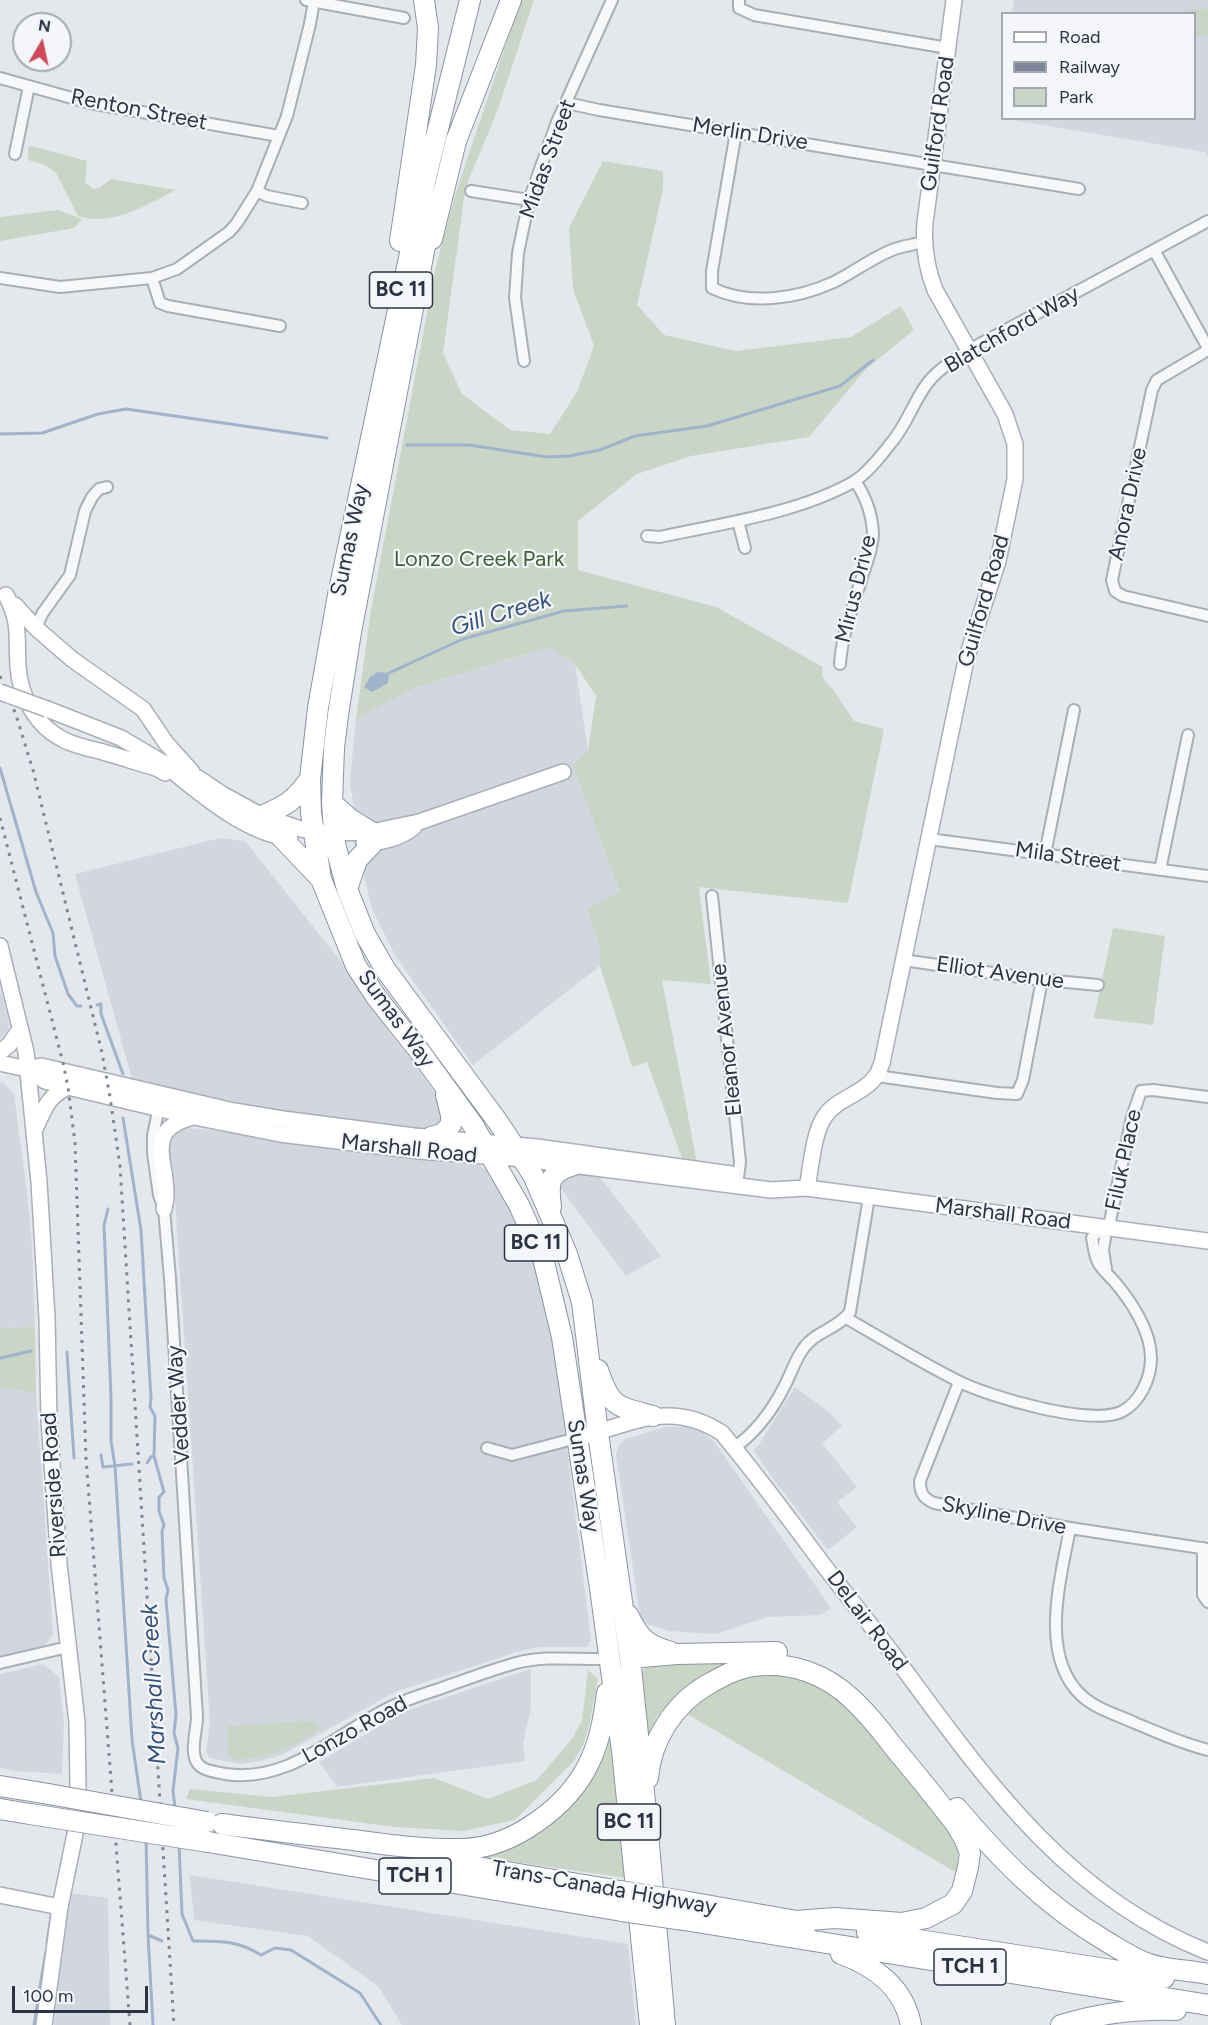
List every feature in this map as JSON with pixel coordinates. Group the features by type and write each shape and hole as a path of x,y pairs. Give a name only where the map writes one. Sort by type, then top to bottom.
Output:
{"highway":[{"path":"360,494 369,419 392,298 425,75 428,28 424,0"},
{"name":"Sumas Way","path":"470,0 423,189 338,596 318,708 310,779 325,837 365,934 385,969 519,1152 552,1216 582,1302 630,1658 665,2025"},
{"name":"Sumas Way","path":"484,0 436,187 349,644 334,748 332,803 325,837 321,879 356,966 377,998 473,1125 519,1205 543,1258 562,1337 622,1751 650,2025"},
{"path":"407,334 425,271 456,141 511,0"},
{"path":"325,837 322,768 338,596"},
{"path":"262,816 290,803 310,779"},
{"path":"332,803 372,838 357,860 347,889"},
{"path":"281,837 321,879"},
{"path":"431,1137 442,1134 451,1125 445,1087"},
{"path":"552,1216 549,1191 553,1176 560,1170 574,1166"},
{"path":"562,1337 578,1364 586,1416 598,1433"},
{"path":"588,1341 605,1392 610,1398 626,1409 653,1416"},
{"path":"620,1594 642,1640 653,1647 677,1654"},
{"path":"630,1658 677,1654 775,1652 801,1657 837,1673 866,1698 986,1843 1049,1903 1080,1925 1149,1964 1208,1974"},
{"path":"214,1823 395,1845 464,1849 500,1841 519,1833 543,1817 576,1786 589,1764 597,1743 604,1713 609,1664"},
{"path":"646,1810 649,1770 656,1744 665,1725 681,1704 700,1689 724,1675 751,1666 786,1665 811,1672 832,1683 852,1699 871,1719 955,1823 964,1838 969,1853 968,1867 962,1890 953,1904 926,1918 902,1923 835,1918 796,1921"},
{"name":"Trans-Canada Highway","path":"0,1786 620,1891 733,1928 1208,2005"},
{"name":"Trans-Canada Highway","path":"0,1809 622,1911 683,1911 796,1921 1208,1985"},
{"path":"733,1928 842,1955 865,1964 884,1977 901,1997 911,2025"},
{"path":"657,1940 675,2025"},
{"path":"1061,2025 1097,2015 1125,2011 1208,2013"}],"street":[{"name":"Midas Street","path":"524,361 515,298 518,253 529,200 557,122 612,0"},
{"path":"739,0 739,8 754,15 948,48"},
{"name":"Guilford Road","path":"877,1076 966,660 998,561 1015,479 1015,444 1005,414 935,290 923,242 954,0"},
{"path":"0,278 60,287 152,278 177,269 229,232 257,191 287,116 310,24 310,1 404,18"},
{"name":"Renton Street","path":"0,78 90,103 279,136"},
{"path":"15,154 29,86"},
{"name":"Merlin Drive","path":"567,103 1079,189"},
{"path":"736,132 712,271 712,288 724,294 754,299 809,292 834,282 891,251 923,242"},
{"path":"257,191 267,196 302,204"},
{"path":"471,191 529,200"},
{"name":"Blatchford Way","path":"646,536 660,537 811,502 855,481 893,442 928,381 948,363 1208,221"},
{"path":"1154,250 1208,349"},
{"path":"152,278 160,303 280,326"},
{"name":"Anora Drive","path":"1208,349 1157,380 1152,390 1112,580 1115,591 1123,596 1208,616"},
{"name":"Mirus Drive","path":"840,664 841,645 869,556 873,535 870,512 862,491 855,481"},
{"path":"19,647 36,628 42,614 70,575 85,511 99,489 107,487"},
{"path":"738,520 745,548"},
{"path":"3,591 36,628 73,660 143,709 195,782"},
{"path":"3,591 14,612 18,630 21,690 32,713 49,731 66,741 195,782 262,816 325,837"},
{"path":"0,692 121,738 195,782 236,819 281,837 372,838 563,771"},
{"path":"1045,854 1074,710"},
{"path":"1160,870 1188,735"},
{"name":"Mila Street","path":"929,839 1208,876"},
{"name":"Eleanor Avenue","path":"712,896 740,1162 738,1180"},
{"name":"Riverside Road","path":"0,946 26,1052 34,1131 43,1234 49,1420 59,1564 76,1722 78,1787 75,1834 60,1907 44,2025"},
{"name":"Elliot Avenue","path":"903,960 1098,986"},
{"path":"803,1188 817,1135 825,1115 877,1076 1017,1094 1023,1080 1042,980"},
{"path":"0,1052 9,1045 20,1029"},
{"name":"Marshall Road","path":"0,1063 27,1069 45,1081 68,1087 283,1119 431,1137 487,1149"},
{"name":"Marshall Road","path":"27,1069 41,1066 160,1101 194,1117 280,1134 359,1145 592,1154 738,1180"},
{"path":"34,1131 49,1099 68,1087"},
{"name":"Filuk Place","path":"1105,1226 1132,1117 1141,1091 1153,1090 1208,1097"},
{"name":"Vedder Way","path":"160,1101 153,1135 153,1153 159,1195 164,1209 172,1300 198,1717"},
{"path":"164,1209 166,1195 160,1153 162,1143 169,1128 194,1117"},
{"name":"Marshall Road","path":"519,1152 574,1166 738,1180 774,1180 803,1188 1208,1241"},
{"path":"734,1448 758,1427 783,1390 803,1349 818,1334 846,1318 853,1305 869,1197"},
{"path":"846,1318 959,1382 1006,1398 1083,1415 1107,1416 1121,1412 1134,1403 1142,1392 1148,1377 1151,1359 1146,1333 1131,1304 1107,1273 1103,1250 1105,1226"},
{"name":"Skyline Drive","path":"959,1382 920,1481 920,1491 926,1500 1070,1528 1206,1549"},
{"name":"DeLair Road","path":"488,1448 512,1455 653,1416 672,1414 707,1423 722,1433 872,1626 973,1762 1026,1824 1055,1854 1112,1900 1208,1953"},
{"path":"1070,1528 1057,1605 1056,1628 1059,1656 1068,1676 1082,1696 1106,1710 1177,1741 1208,1750"},
{"path":"1206,1549 1203,1594 1208,1602"},
{"path":"0,1664 68,1647"},
{"name":"Lonzo Road","path":"198,1717 194,1758 200,1766 211,1771 252,1775 273,1771 305,1758 398,1704 498,1669 546,1658 609,1664 630,1658"},
{"path":"0,1895 60,1907"}],"shaded area":[{"path":"1014,0 1208,0 1208,157 1205,152 1013,120 1196,120 1196,12 1012,12"},
{"path":"550,647 575,664 588,751 572,765 637,937 473,1065 396,957 372,909 364,876 350,781 356,719 417,687"},
{"path":"220,838 245,841 362,988 391,1034 444,1106 447,1115 437,1128 403,1127 254,1106 132,1079 75,874"},
{"path":"0,987 9,1024 7,1032 0,1040"},
{"path":"0,1082 4,1083 14,1094 32,1245 35,1327 0,1328"},
{"path":"187,1128 402,1158 477,1164 486,1170 517,1221 538,1273 555,1349 591,1640 587,1647 538,1647 395,1692 282,1755 241,1764 210,1758 206,1752 210,1722 175,1200 168,1153 170,1142 175,1135"},
{"path":"573,1174 600,1177 661,1256 626,1276 559,1186 564,1177"},
{"path":"0,1387 36,1393 53,1634 45,1645 0,1657"},
{"path":"795,1387 829,1412 842,1426 822,1443 857,1487 837,1502 857,1527 828,1550 753,1450 758,1446"},
{"path":"665,1427 687,1427 713,1440 831,1608 821,1615 767,1617 716,1634 668,1631 641,1622 616,1454 619,1445 625,1439"},
{"path":"43,1664 59,1677 64,1724 62,1774 0,1768 0,1674"},
{"path":"531,1669 531,1706 523,1744 525,1761 337,1787 319,1762 405,1711"},
{"path":"190,1875 628,1944 636,2025 402,2025 378,1986 308,1936 194,1920"},
{"path":"70,1893 108,1898 110,2025 54,2025"}],"green space":[{"name":"Lonzo Creek Park","path":"521,0 534,0 497,112 468,181 464,198 443,353 462,394 510,430 550,434 577,392 594,346 573,289 569,228 603,161 663,171 663,189 637,305 664,335 736,351 851,337 901,306 914,330 866,369 809,437 691,456 637,474 578,521 578,570 716,607 823,667 822,675 826,683 832,688 854,721 884,729 848,903 699,887 711,984 662,980 697,1163 683,1161 647,1062 632,1067 600,966 601,948 587,909 620,892 572,765 588,751 596,696 575,664 549,647 417,687 356,719 371,610 436,266 455,195"},
{"path":"1208,9 1208,36 1196,36 1196,12 1185,12 1185,10"},
{"path":"32,146 87,161 85,182 93,189 99,188 111,179 176,190 141,208 116,217 91,219 78,216 56,173 45,165 28,160 28,148"},
{"path":"58,210 82,219 74,228 0,241 0,217"},
{"path":"1113,928 1165,936 1153,1025 1094,1018"},
{"path":"35,1327 36,1393 0,1387 0,1328"},
{"path":"737,1659 796,1674 836,1693 873,1732 952,1831 958,1853 957,1873 682,1711 666,1706 655,1719 647,1744 640,1676 647,1665"},
{"path":"588,1670 598,1679 583,1745 574,1761 515,1820 463,1831 395,1827 186,1799 190,1789 272,1797 434,1778 488,1799 537,1780 572,1739 582,1720"},
{"path":"316,1722 319,1729 278,1752 244,1759 232,1759 228,1754 228,1726"},
{"path":"611,1729 626,1878 468,1855 520,1842"}],"water":[{"path":"378,672 389,673 388,683 372,692 364,687 370,677"}],"waterway":[{"path":"407,445 469,445 547,457 569,456 600,450 635,436 707,426 840,386 873,360"},
{"path":"0,434 42,433 98,414 126,409 327,438"},
{"name":"Gill Creek","path":"389,673 463,639 564,611 627,606"},
{"path":"0,768 36,892 53,933 55,956 68,994 77,1006 81,1006"},
{"path":"97,1005 101,1004 101,1014 123,1074"},
{"name":"Marshall Creek","path":"123,1118 141,1230 150,1407 155,1416 154,1456 164,1492 159,1497 159,1511 164,1525 162,1531 164,1578 168,1590 166,1599 176,1715 174,1733 178,1748 173,1791 175,1808"},
{"path":"108,1209 104,1225 111,1441 115,1466 132,1740 141,1802"},
{"path":"0,1358 31,1351"},
{"path":"67,1352 74,1458"},
{"path":"101,1455 103,1467 132,1464"},
{"path":"147,1463 153,1456"},
{"path":"146,1838 148,1935 162,1941"},
{"name":"Marshall Creek","path":"179,1844 182,1914 193,1941 220,1941 236,1944 261,1955 275,1948 291,1950 360,1993 381,2025"},
{"path":"47,1943 52,1910"},
{"path":"148,1935 153,2025"},
{"path":"39,1992 46,1952"},
{"path":"34,2025 38,2000"}],"railway":[{"path":"0,676 16,715 33,770 102,1053 120,1166 174,2025"},
{"path":"0,818 63,1063 75,1143 86,1458 130,2025"}]}
